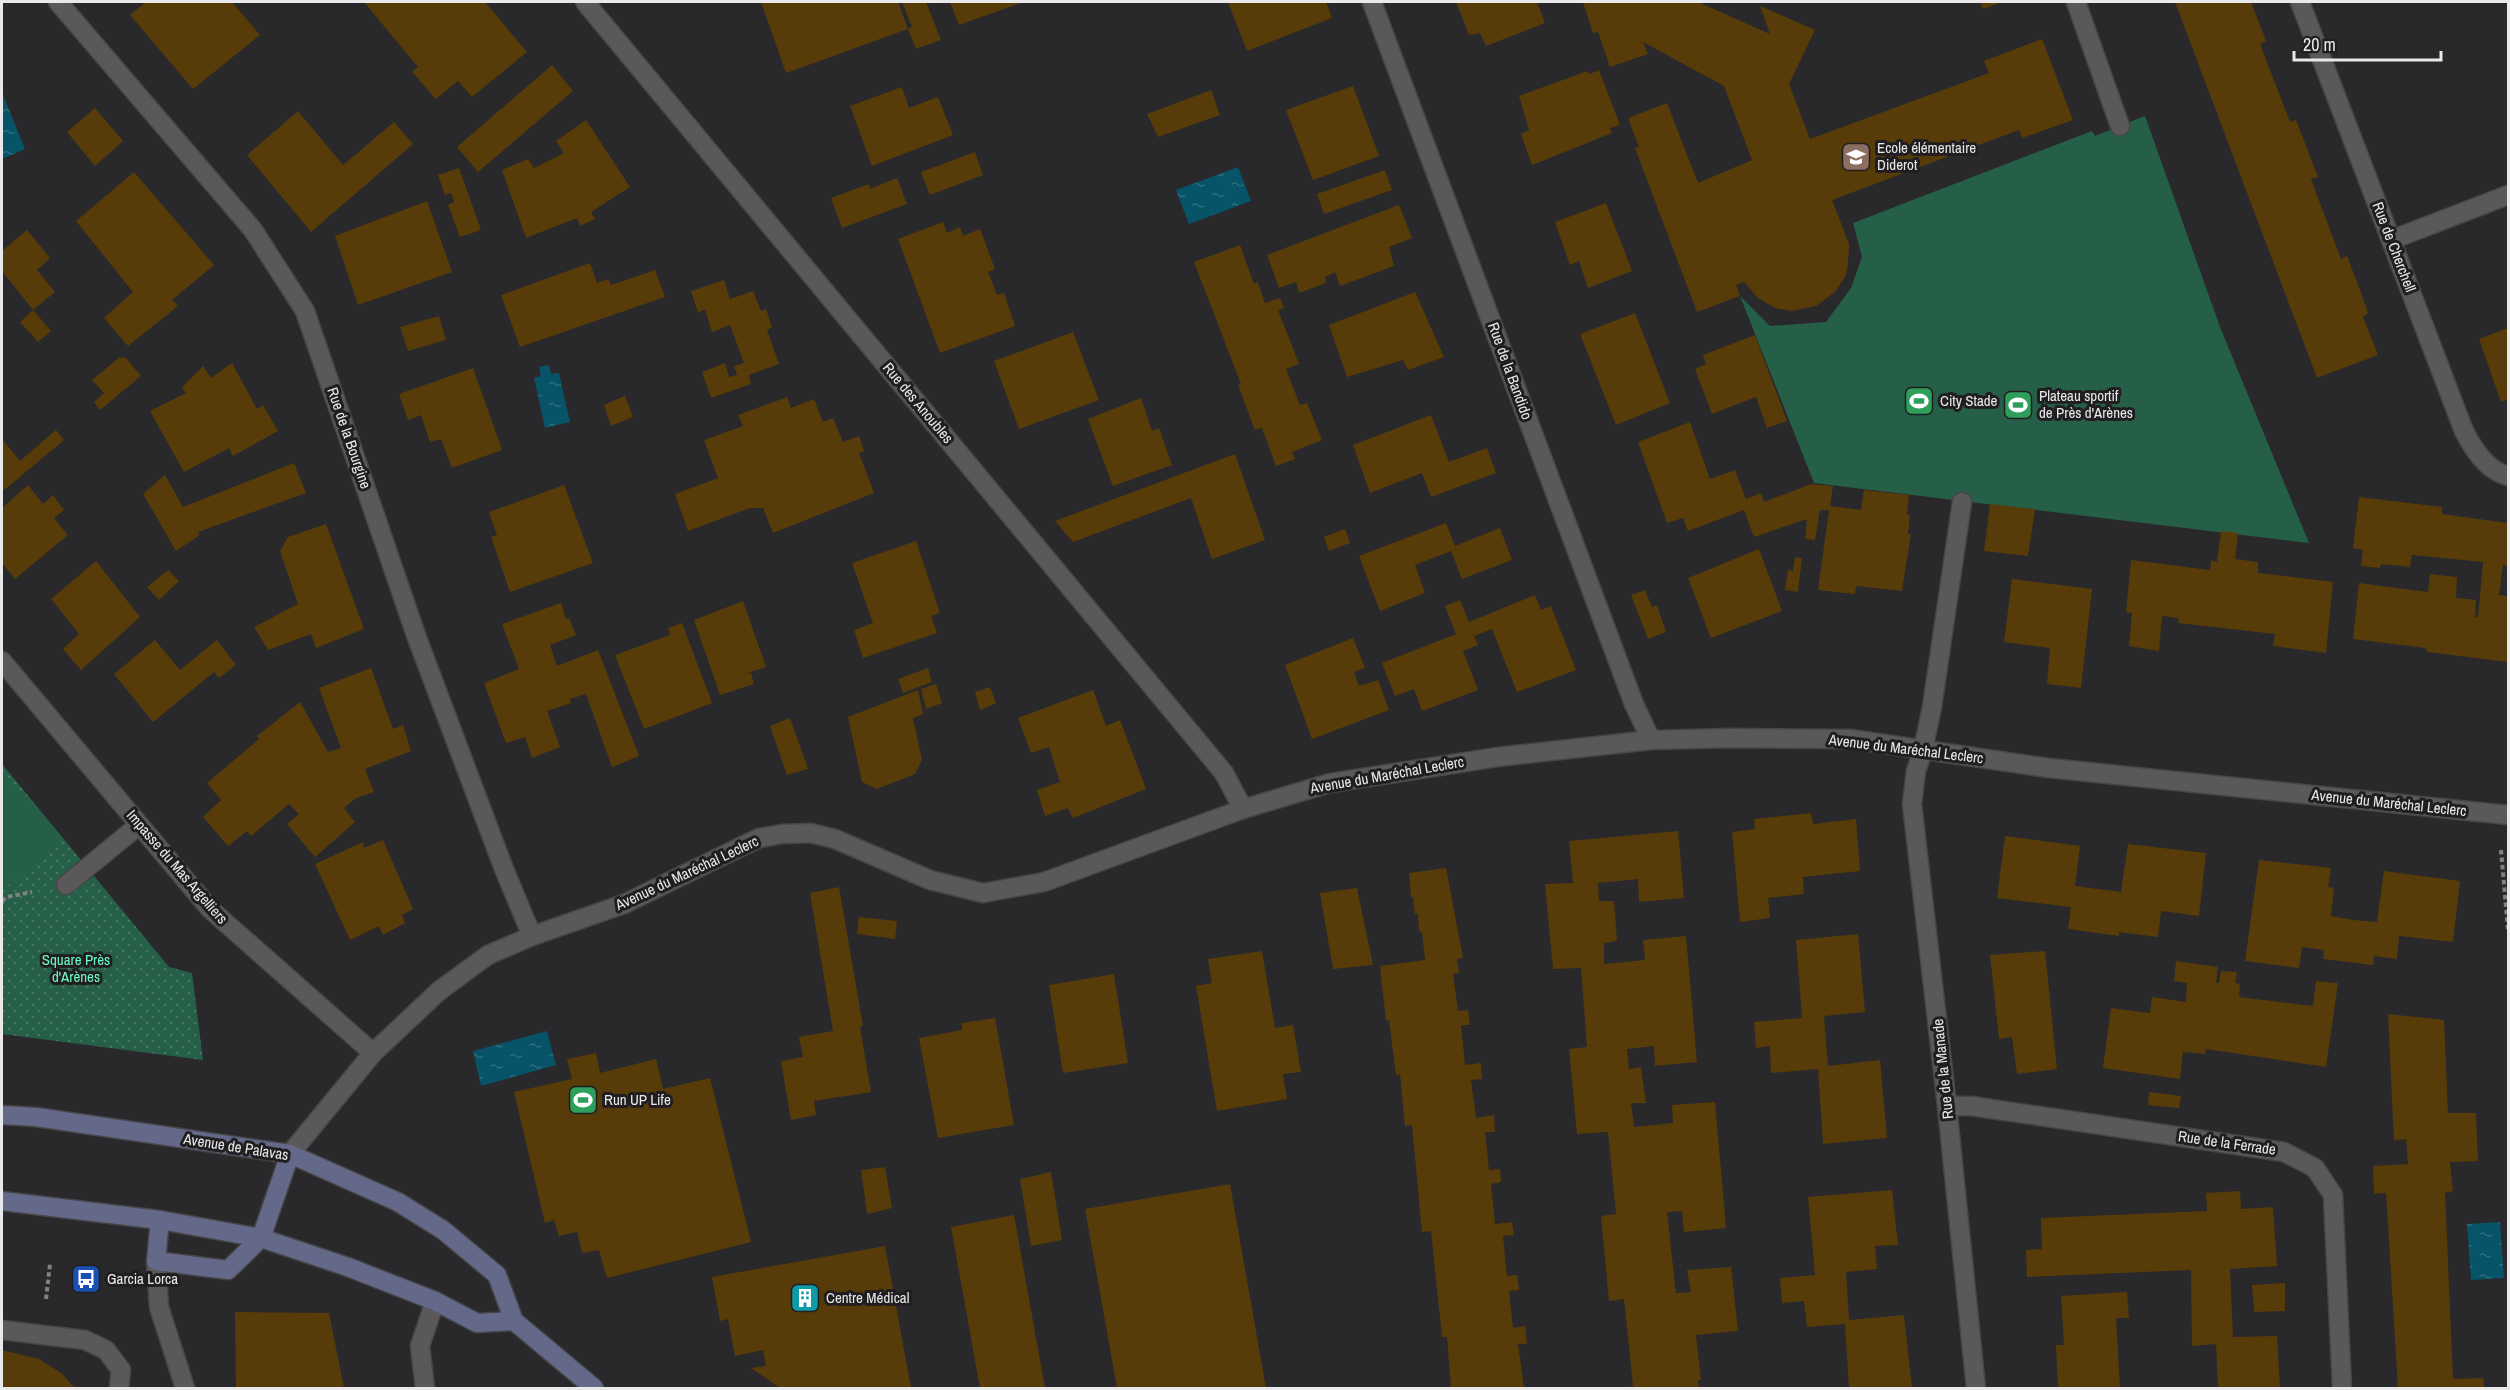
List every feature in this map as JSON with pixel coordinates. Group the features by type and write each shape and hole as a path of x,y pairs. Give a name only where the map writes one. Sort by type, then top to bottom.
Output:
{"main road":[{"name":"Avenue de Palavas","path":"2,1115 36,1117 290,1154 398,1202 442,1230 497,1275 514,1321 594,1389"},
{"path":"160,1220 156,1261 228,1270 261,1238 290,1154"},
{"path":"2,1201 160,1220 261,1238 348,1267 435,1301 477,1323 514,1321"}],"street":[{"name":"Rue de la Bourgine","path":"58,2 253,230 305,311 417,638 504,869 532,936"},
{"name":"Rue des Anoubles","path":"585,2 1224,773 1243,808"},
{"name":"Rue de la Bandido","path":"1372,2 1634,704 1651,740"},
{"path":"2076,2 2120,126"},
{"name":"Rue de Cherchell","path":"2300,2 2464,431 2475,452 2501,474 2508,476"},
{"path":"2391,240 2508,195"},
{"name":"Rue de la Manade","path":"1962,501 1932,707 1916,771 1912,804 1947,1106 1976,1389"},
{"name":"Impasse du Mas Argelliers","path":"2,661 210,909 373,1053"},
{"name":"Avenue du Maréchal Leclerc","path":"290,1154 346,1083 373,1053 439,991 470,967 488,955 532,936 624,904 759,837 811,833 835,839 930,880 983,893 1044,882 1243,808 1330,783 1497,757 1651,740 1730,738 1850,739 2049,768 2503,814"},
{"path":"66,885 139,825"},
{"name":"Rue de la Ferrade","path":"1947,1106 1971,1106 2284,1152 2315,1168 2332,1195 2342,1389"},
{"path":"156,1261 159,1307 185,1389"},
{"path":"425,1389 420,1346 435,1301"},
{"path":"2,1330 85,1340 106,1350 121,1370 119,1389"}],"path":[{"path":"2503,814 2508,930"},
{"path":"46,1296 50,1264"}],"green space":[{"name":"Plateau sportif de Près d'Arènes","path":"2145,116 2220,327 2309,543 1814,483 1740,296 1770,326 1826,322 1851,288 1862,257 1853,223 2092,131 2095,136"},
{"name":"Square Près d'Arènes","path":"2,764 169,967 192,973 203,1060 2,1034"},
{"path":"2,770 61,840 2,891"}],"water":[{"path":"2,96 25,149 2,159"},
{"path":"1238,167 1251,201 1189,224 1176,190"},
{"path":"549,365 551,374 559,373 570,422 545,428 534,378 541,376 539,367"},
{"path":"547,1031 556,1065 481,1086 473,1051"},
{"path":"2500,1222 2504,1278 2471,1280 2467,1224"}],"building":[{"path":"146,2 232,2 260,35 193,89 130,15"},
{"path":"364,2 485,2 527,52 472,97 458,81 436,99 412,72 418,67"},
{"path":"761,2 898,2 908,29 786,73"},
{"path":"902,2 926,2 941,40 916,49 908,29 912,27"},
{"path":"950,2 1024,2 959,25"},
{"path":"1228,2 1326,2 1332,18 1247,51"},
{"path":"1456,2 1537,2 1545,23 1486,46 1480,33 1469,35"},
{"path":"1583,2 1698,2 1770,34 1760,6 1815,30 1789,84 1810,139 1989,73 1984,61 2042,39 2073,120 2022,138 2019,130 1832,200 1849,244 1848,265 1846,275 1835,292 1816,306 1791,311 1775,308 1758,298 1744,282 1736,285 1740,296 1697,312 1635,148 1639,147 1628,118 1667,103 1698,183 1752,160 1724,86 1643,42 1648,54 1610,67 1598,32 1593,33"},
{"path":"1980,2 2002,2 1983,9"},
{"path":"2175,2 2251,2 2266,41 2260,44 2290,122 2296,120 2318,177 2311,179 2341,259 2347,256 2360,290 2368,313 2363,317 2378,355 2317,378"},
{"path":"552,65 573,91 478,172 457,147"},
{"path":"1599,70 1620,125 1610,128 1612,133 1532,165 1521,134 1529,130 1519,96 1587,71 1590,74"},
{"path":"1353,86 1379,156 1313,180 1286,110"},
{"path":"902,87 909,108 938,97 953,135 872,166 850,106"},
{"path":"1211,90 1220,115 1158,137 1147,114"},
{"path":"95,108 123,141 95,166 67,132"},
{"path":"298,111 343,165 394,122 413,144 311,232 247,155"},
{"path":"586,120 630,187 591,212 595,219 580,226 577,218 526,238 502,170 528,159 534,168 564,153 556,141"},
{"path":"975,152 983,175 930,195 921,172"},
{"path":"459,168 481,230 460,237 448,205 454,202 451,193 445,195 438,175"},
{"path":"1385,170 1392,190 1324,214 1317,194"},
{"path":"134,172 214,265 172,300 178,306 128,346 104,318 133,292 76,221"},
{"path":"897,178 907,204 842,228 831,198 869,184 870,189"},
{"path":"427,201 452,272 358,305 335,236"},
{"path":"1606,203 1632,271 1588,288 1579,261 1570,265 1555,222"},
{"path":"1399,205 1412,238 1389,247 1394,266 1340,286 1335,272 1325,277 1326,283 1299,293 1296,282 1279,288 1267,255"},
{"path":"943,222 947,233 960,227 963,236 980,229 995,269 988,272 997,295 1004,293 1015,326 940,353 898,239"},
{"path":"27,230 50,258 37,270 55,292 33,310 2,271 2,251"},
{"path":"1240,245 1254,284 1258,282 1265,303 1280,298 1284,308 1278,310 1299,364 1286,369 1300,405 1307,403 1322,440 1292,452 1295,459 1276,466 1262,428 1255,430 1238,385 1241,384 1194,262"},
{"path":"590,263 597,283 608,279 611,285 655,270 665,297 520,347 501,295"},
{"path":"724,280 730,299 753,291 761,311 766,309 772,327 767,330 779,364 749,375 751,384 711,398 702,372 725,363 729,377 737,375 734,366 744,363 730,325 712,332 705,309 698,313 691,291"},
{"path":"1415,292 1444,357 1408,370 1403,360 1347,377 1329,325"},
{"path":"33,310 51,331 38,342 20,322"},
{"path":"1635,313 1670,403 1616,425 1580,334"},
{"path":"439,316 446,340 408,351 400,327"},
{"path":"2508,328 2508,399 2501,402 2479,339"},
{"path":"1073,332 1099,400 1019,429 994,361"},
{"path":"1755,335 1787,421 1767,428 1756,397 1712,414 1695,369 1706,364 1703,355"},
{"path":"120,357 126,358 141,376 100,410 94,402 104,393 92,380"},
{"path":"232,363 257,409 263,405 278,431 233,456 229,448 184,472 150,411 186,393 182,387 203,366 211,378"},
{"path":"473,368 502,450 452,468 441,439 430,442 421,415 408,420 399,394"},
{"path":"625,396 633,417 611,426 604,405"},
{"path":"787,397 791,408 814,399 823,422 833,418 843,442 859,436 864,451 859,453 874,493 773,533 763,508 750,508 688,531 675,494 718,478 704,440 743,426 738,415"},
{"path":"1141,398 1152,431 1159,428 1172,465 1113,486 1088,419"},
{"path":"1431,415 1449,462 1487,448 1496,473 1431,497 1422,473 1370,493 1353,445"},
{"path":"1690,422 1710,479 1735,470 1746,499 1761,493 1764,502 1811,484 1833,486 1830,506 1861,510 1864,490 1909,495 1907,515 1910,515 1908,534 1911,534 1902,591 1856,586 1855,594 1818,590 1829,510 1820,510 1815,540 1805,539 1807,519 1754,537 1744,510 1688,531 1683,518 1667,523 1638,442"},
{"path":"56,430 64,440 3,491 2,439 20,461"},
{"path":"1235,454 1265,540 1212,559 1191,498 1073,542 1055,521"},
{"path":"294,463 306,493 198,532 200,535 176,551 143,494 165,475 183,507"},
{"path":"28,485 43,504 53,495 64,510 54,518 68,535 15,579 2,563 2,508"},
{"path":"564,485 593,563 510,592 491,537 497,535 489,512"},
{"path":"2359,497 2442,507 2442,514 2508,523 2508,566 2503,565 2499,595 2508,596 2508,662 2428,652 2425,648 2353,639 2359,583 2428,592 2430,574 2457,577 2456,598 2476,600 2475,617 2478,617 2483,562 2412,555 2410,567 2381,564 2380,568 2361,566 2363,550 2353,548"},
{"path":"1990,504 2035,509 2028,556 1984,551"},
{"path":"1446,523 1455,546 1500,528 1512,560 1462,579 1451,551 1415,565 1425,593 1380,611 1359,556"},
{"path":"326,524 364,629 316,648 311,634 268,650 254,627 298,604 280,551 288,537"},
{"path":"1345,529 1350,543 1329,551 1324,537"},
{"path":"2221,531 2238,533 2235,559 2258,562 2258,573 2333,582 2326,653 2273,646 2275,634 2178,623 2179,618 2162,616 2159,651 2129,646 2132,613 2126,612 2131,560 2210,570 2211,560 2217,562"},
{"path":"916,541 940,613 931,616 937,633 863,658 854,630 873,623 852,563"},
{"path":"1759,549 1782,611 1711,638 1688,578"},
{"path":"1795,557 1802,558 1798,592 1785,590 1788,570 1793,571"},
{"path":"96,561 140,617 81,670 63,649 79,634 51,599"},
{"path":"168,570 179,581 159,600 147,587"},
{"path":"2012,579 2092,589 2081,688 2047,684 2050,648 2004,642"},
{"path":"1645,590 1652,607 1657,605 1666,632 1648,639 1631,595"},
{"path":"1535,595 1541,610 1551,606 1576,670 1517,692 1492,629 1474,636 1478,645 1463,651 1478,690 1422,711 1414,689 1395,696 1382,663 1456,634 1445,606 1460,600 1469,622"},
{"path":"743,601 766,667 745,674 751,673 754,684 720,695 694,620"},
{"path":"561,603 566,619 569,618 576,635 550,645 557,666 598,650 639,756 612,767 586,694 570,699 571,703 547,711 560,747 532,758 525,737 506,743 484,683 519,669 502,624"},
{"path":"682,623 712,703 644,729 615,655 670,635 668,628"},
{"path":"1353,638 1365,668 1354,672 1359,686 1378,680 1389,710 1312,739 1285,665"},
{"path":"155,640 180,670 217,640 236,665 219,678 214,672 153,722 114,674"},
{"path":"371,668 393,729 403,725 411,751 365,769 374,792 356,798 344,808 355,822 315,857 287,824 299,814 289,804 251,836 247,831 228,846 203,817 221,800 207,783 259,739 257,736 300,702 328,752 341,748 319,688"},
{"path":"928,668 932,682 903,693 898,679"},
{"path":"936,684 942,703 926,709 921,689"},
{"path":"990,687 996,703 980,710 975,692"},
{"path":"918,690 923,714 913,718 922,760 915,774 877,789 862,782 848,717"},
{"path":"1093,690 1106,726 1120,720 1146,789 1073,818 1068,808 1045,816 1037,790 1060,782 1049,747 1031,753 1018,718"},
{"path":"790,718 808,769 787,775 770,726"},
{"path":"1811,813 1813,824 1856,819 1860,871 1803,877 1804,894 1768,898 1770,918 1740,922 1732,832 1755,829 1754,819"},
{"path":"1678,831 1684,898 1639,902 1638,879 1598,883 1599,901 1614,901 1617,941 1604,943 1604,964 1645,960 1643,940 1686,936 1697,1062 1655,1066 1654,1046 1627,1049 1629,1069 1641,1067 1646,1103 1631,1103 1634,1127 1673,1123 1672,1105 1715,1102 1726,1228 1684,1232 1682,1211 1667,1212 1676,1293 1691,1292 1687,1270 1731,1267 1738,1331 1696,1335 1701,1380 1698,1380 1699,1388 1631,1388 1633,1386 1624,1299 1609,1301 1601,1216 1616,1214 1608,1132 1577,1134 1569,1049 1587,1047 1581,968 1553,969 1545,884 1573,883 1569,841"},
{"path":"2005,836 2080,846 2075,886 2121,892 2128,844 2206,853 2199,916 2161,911 2158,937 2119,932 2119,936 2068,929 2071,907 1997,898"},
{"path":"383,840 413,909 402,915 405,923 383,935 379,926 350,940 315,864 363,842 364,848"},
{"path":"2259,860 2331,868 2328,887 2334,888 2331,916 2353,920 2377,922 2384,871 2460,881 2453,942 2399,936 2397,959 2374,956 2373,965 2323,959 2324,950 2302,947 2299,968 2245,961"},
{"path":"1446,868 1463,958 1457,959 1459,973 1453,974 1458,1011 1468,1010 1470,1025 1461,1025 1465,1065 1481,1063 1482,1079 1471,1080 1476,1118 1494,1115 1495,1132 1485,1132 1489,1170 1500,1169 1501,1182 1491,1184 1495,1224 1512,1222 1514,1235 1503,1236 1507,1276 1517,1275 1519,1290 1509,1291 1513,1328 1525,1326 1527,1344 1518,1344 1524,1388 1451,1388 1447,1337 1442,1337 1431,1231 1422,1232 1412,1125 1405,1126 1400,1074 1396,1075 1389,1020 1386,1021 1380,966 1425,960 1418,913 1415,914 1413,897 1411,898 1409,873"},
{"path":"839,887 863,1026 860,1027 871,1092 814,1101 816,1115 791,1120 781,1061 803,1057 799,1037 833,1031 810,893"},
{"path":"1357,888 1373,965 1333,969 1320,893"},
{"path":"859,917 897,921 895,939 857,934"},
{"path":"1858,934 1865,1012 1824,1016 1828,1066 1880,1060 1887,1138 1823,1144 1818,1069 1771,1073 1770,1046 1756,1048 1754,1022 1802,1018 1796,940"},
{"path":"1262,951 1275,1028 1293,1025 1301,1072 1283,1074 1287,1099 1217,1111 1196,986 1212,983 1208,959"},
{"path":"2045,951 2057,1069 2017,1074 2012,1037 1999,1039 1990,955"},
{"path":"2176,961 2218,967 2216,983 2219,983 2221,971 2237,972 2235,983 2240,984 2239,997 2313,1006 2316,981 2338,983 2326,1067 2206,1049 2205,1054 2183,1052 2180,1079 2103,1068 2111,1008 2150,1013 2152,997 2186,1002 2187,983 2174,981"},
{"path":"1114,974 1128,1063 1063,1073 1049,985"},
{"path":"2388,1014 2444,1020 2448,1113 2476,1113 2478,1161 2450,1162 2453,1191 2445,1193 2453,1379 2483,1378 2484,1388 2398,1388 2386,1193 2374,1194 2373,1166 2408,1164 2406,1139 2394,1140"},
{"path":"995,1018 1014,1125 938,1138 919,1038 962,1030 962,1023"},
{"path":"596,1053 600,1073 656,1059 663,1089 710,1078 751,1242 607,1278 599,1250 582,1253 577,1232 559,1236 554,1220 545,1223 514,1092 572,1079 567,1059"},
{"path":"2149,1092 2181,1096 2179,1108 2148,1105"},
{"path":"885,1167 892,1208 867,1214 861,1170"},
{"path":"1051,1172 1062,1240 1031,1246 1020,1179"},
{"path":"1230,1184 1266,1388 1117,1388 1085,1209"},
{"path":"1892,1190 1898,1245 1875,1246 1877,1269 1846,1272 1849,1320 1904,1315 1912,1388 1849,1388 1845,1324 1807,1327 1804,1301 1782,1303 1780,1278 1815,1275 1808,1197"},
{"path":"2240,1191 2241,1209 2273,1207 2277,1266 2230,1269 2233,1337 2277,1336 2280,1388 2218,1388 2216,1344 2192,1346 2191,1270 2027,1277 2026,1250 2042,1249 2041,1218 2207,1211 2206,1193"},
{"path":"1014,1215 1045,1388 980,1388 951,1227"},
{"name":"Centre Médical","path":"885,1246 911,1388 780,1388 751,1368 766,1366 763,1350 735,1356 728,1319 720,1321 712,1277"},
{"path":"2285,1283 2285,1311 2254,1312 2252,1285"},
{"path":"2127,1292 2129,1318 2116,1318 2120,1388 2058,1388 2056,1345 2064,1345 2061,1296"},
{"path":"235,1312 329,1313 344,1388 236,1388"},
{"path":"2,1350 39,1359 61,1373 75,1388 2,1388"}],"place":[{"name":"Ecole élémentaire Diderot","path":"1856,157"},
{"name":"City Stade","path":"1919,401"},
{"name":"Plateau sportif de Près d'Arènes","path":"2018,405"},
{"name":"Run UP Life","path":"583,1100"},
{"name":"Garcia Lorca","path":"86,1279"},
{"name":"Centre Médical","path":"805,1298"}]}
